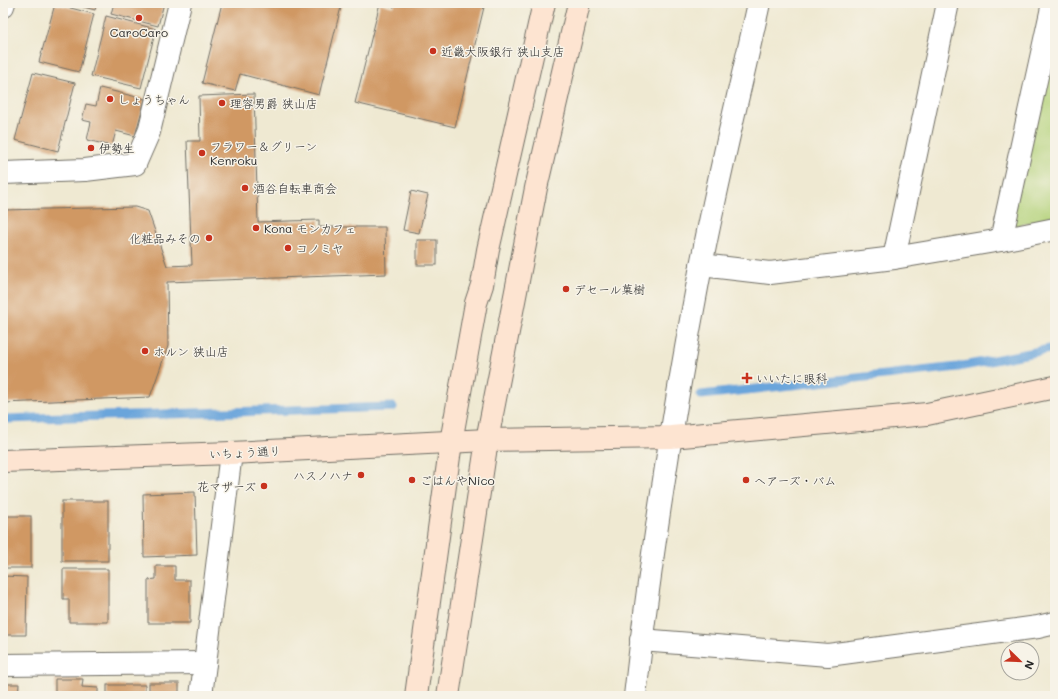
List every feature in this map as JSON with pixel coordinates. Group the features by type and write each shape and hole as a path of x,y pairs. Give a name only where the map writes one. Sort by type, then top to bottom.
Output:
{"street":[{"path":"3,173 85,170 135,164 150,132 180,3"},
{"path":"416,696 451,442 476,303 482,285 488,250 544,3"},
{"path":"448,696 487,440 536,188 579,3"},
{"path":"635,696 641,640 671,437 701,265 759,3"},
{"path":"894,258 948,3"},
{"path":"1002,240 1054,3"},
{"path":"701,265 770,273 894,258 1002,240 1055,229"},
{"name":"いちょう通り","path":"3,461 231,453 487,440 671,437 927,414 1055,387"},
{"path":"201,696 231,453"},
{"path":"641,640 828,655 1038,627 1055,623"},
{"path":"3,665 205,663"}],"green space":[{"path":"1055,18 1055,216 1010,227"}],"building":[{"path":"68,3 97,3 95,10"},
{"path":"114,3 164,3 158,26 111,14"},
{"path":"222,3 342,3 319,95 240,74 235,91 202,83"},
{"path":"380,3 394,7 395,3 485,3 455,127 355,103"},
{"path":"55,4 94,14 79,72 39,62"},
{"path":"106,16 156,29 141,88 91,76"},
{"path":"33,73 75,83 58,151 15,140"},
{"path":"100,88 145,99 135,136 116,131 112,146 87,140 91,122 82,120 86,104 96,106"},
{"name":"コノミヤ","path":"254,94 258,222 319,220 319,227 385,227 386,274 167,282 168,346 150,397 3,403 3,210 135,207 148,211 167,266 192,265 187,141 200,141 199,96"},
{"path":"411,191 428,195 419,233 403,230"},
{"path":"417,240 437,240 437,265 417,265"},
{"path":"195,492 197,555 144,557 143,494"},
{"path":"62,501 108,501 108,561 62,561"},
{"path":"3,516 31,516 31,568 3,568"},
{"path":"156,566 175,566 175,580 190,580 190,623 148,623 148,580 156,579"},
{"path":"63,569 108,569 108,622 69,622 69,599 63,599"},
{"path":"3,576 27,577 26,635 3,635"},
{"path":"55,679 83,679 82,687 98,688 98,696 55,696"},
{"path":"149,683 179,683 179,696 149,696"},
{"path":"3,684 19,684 18,696 3,696"},
{"path":"107,685 145,685 145,696 107,696"}],"waterway":[{"path":"701,395 958,367 1055,348"},
{"path":"3,419 393,407"}],"place":[{"name":"CaroCaro","path":"139,18"},
{"name":"近畿大阪銀行 狭山支店","path":"433,51"},
{"name":"しょうちゃん","path":"110,99"},
{"name":"理容男爵 狭山店","path":"222,103"},
{"name":"伊勢生","path":"91,148"},
{"name":"フラワー＆グリーン Kenroku","path":"202,153"},
{"name":"酒谷自転車商会","path":"245,188"},
{"name":"Kona モンカフェ","path":"256,228"},
{"name":"化粧品みその","path":"209,238"},
{"name":"コノミヤ","path":"288,248"},
{"name":"デセール菓樹","path":"566,289"},
{"name":"ホルン 狭山店","path":"145,351"},
{"name":"いいたに眼科","path":"747,378"},
{"name":"ハスノハナ","path":"361,475"},
{"name":"ごはんやNico","path":"412,480"},
{"name":"ヘアーズ・バム","path":"746,480"},
{"name":"花マザーズ","path":"264,486"}]}
